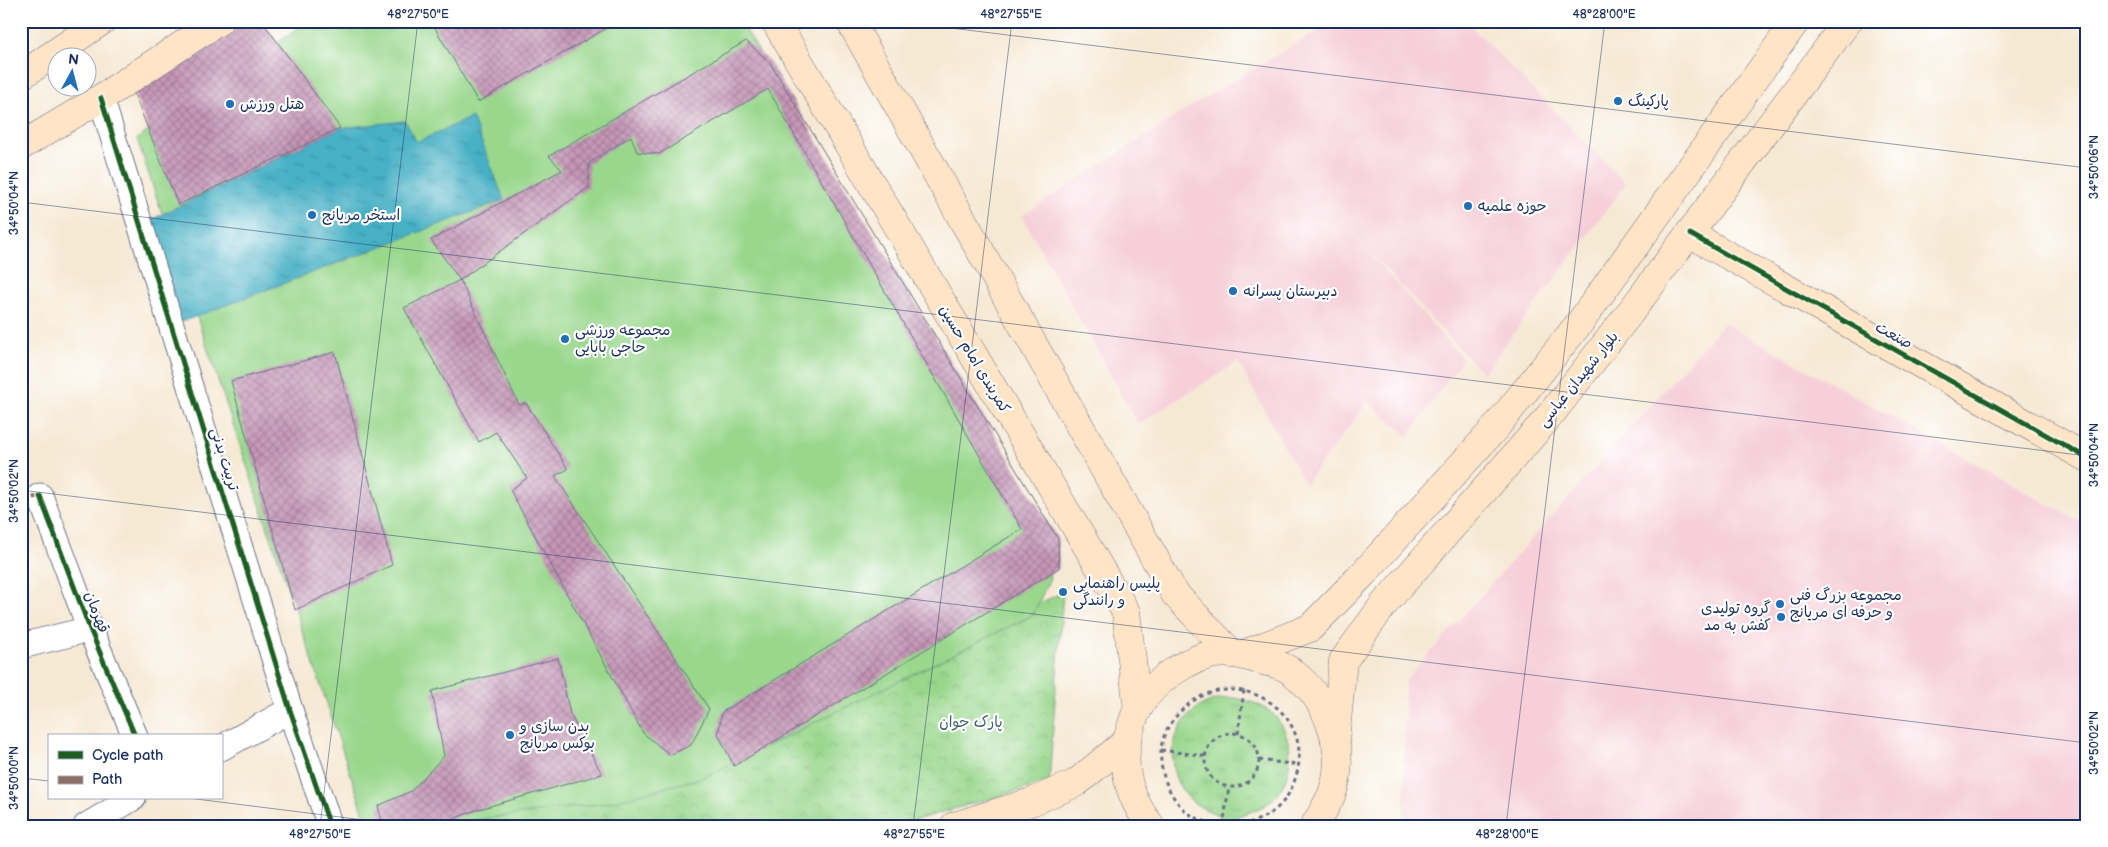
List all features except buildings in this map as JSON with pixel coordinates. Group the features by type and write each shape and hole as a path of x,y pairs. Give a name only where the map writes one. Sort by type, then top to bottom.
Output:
{"main road":[{"path":"21,76 102,21"},
{"path":"21,146 101,98 219,21"},
{"name":"کمربندی امام حسین","path":"775,21 1126,612 1138,709"},
{"path":"850,21 1175,594 1236,654"},
{"path":"1236,654 1310,628 1369,567 1496,427 1581,321 1796,21"},
{"name":"بلوار شهیدان عباسی","path":"1335,741 1343,661 1384,604 1547,419 1690,234 1848,21"},
{"name":"صنعت","path":"1690,234 2087,458"},
{"path":"1151,826 1138,809 1127,777 1126,742 1138,709 1156,684 1189,662 1223,653 1236,654 1291,670 1317,695 1333,726 1338,761 1331,795 1332,826"},
{"path":"954,826 1030,802 1076,783 1126,742"},
{"path":"1314,826 1331,795"}],"street":[{"name":"تربیت بدنی","path":"101,98 290,710 330,826"},
{"name":"قهرمان","path":"40,496 90,629 135,734"},
{"path":"21,646 90,629"},
{"path":"222,747 290,710"},
{"path":"86,826 130,800"}],"path":[{"path":"1229,787 1222,826 1206,823 1186,812 1172,794 1163,774 1161,750 1167,728 1180,710 1199,696 1221,690 1244,690 1265,698 1283,713 1295,733 1300,755 1297,778 1287,798 1271,814 1251,824 1237,826"},
{"path":"1238,734 1244,690"},
{"path":"1224,733 1238,734 1250,740 1256,747 1259,760 1256,774 1250,780 1242,785 1229,787 1217,783 1210,777 1206,769 1205,756 1209,744 1216,737 1224,733"},
{"path":"1161,750 1205,756"},
{"path":"1259,760 1298,765"}],"shaded area":[{"path":"1334,21 1466,21 1626,184 1483,374 1341,221 1463,359 1409,437 1368,402 1305,484 1238,362 1138,424 1022,216 1185,110"},
{"name":"مجموعه بزرگ فنی و حرفه ای مریانج","path":"1724,323 2087,526 2087,826 1404,826 1405,681"}],"green space":[{"name":"مجموعه ورزشی حاجی بابایی","path":"309,21 741,21 1041,539 1050,578 1033,615 704,777 607,803 426,826 368,826 137,139"},
{"name":"پارک جوان","path":"1063,592 1049,782 894,826 438,826 671,773 746,744"},
{"path":"1233,698 1261,706 1269,711 1284,730 1290,754 1286,778 1281,789 1273,799 1223,826 1219,815 1205,809 1186,795 1178,783 1173,769 1172,754 1180,727 1189,716 1200,706 1214,700"}],"water":[{"name":"استخر مریانج","path":"472,117 504,200 171,326 140,225 340,128 405,121 417,142"}],"marked path":[{"path":"21,500 40,496"}],"cycle path":[{"path":"101,98 290,710 330,826"},
{"path":"1690,234 2087,458"},
{"path":"40,496 90,629 134,734"}],"place":[{"name":"پارکینگ","path":"1618,101"},
{"name":"هتل ورزش","path":"230,104"},
{"name":"حوزه علمیه","path":"1468,206"},
{"name":"استخر مریانج","path":"312,215"},
{"name":"دبیرستان پسرانه","path":"1233,291"},
{"name":"مجموعه ورزشی حاجی بابایی","path":"565,339"},
{"name":"پلیس راهنمایی و رانندگی","path":"1063,592"},
{"name":"مجموعه بزرگ فنی و حرفه ای مریانج","path":"1780,604"},
{"name":"گروه تولیدی کفش به مد","path":"1781,617"},
{"name":"بدن سازی و بوکس مریانج","path":"510,735"}]}
